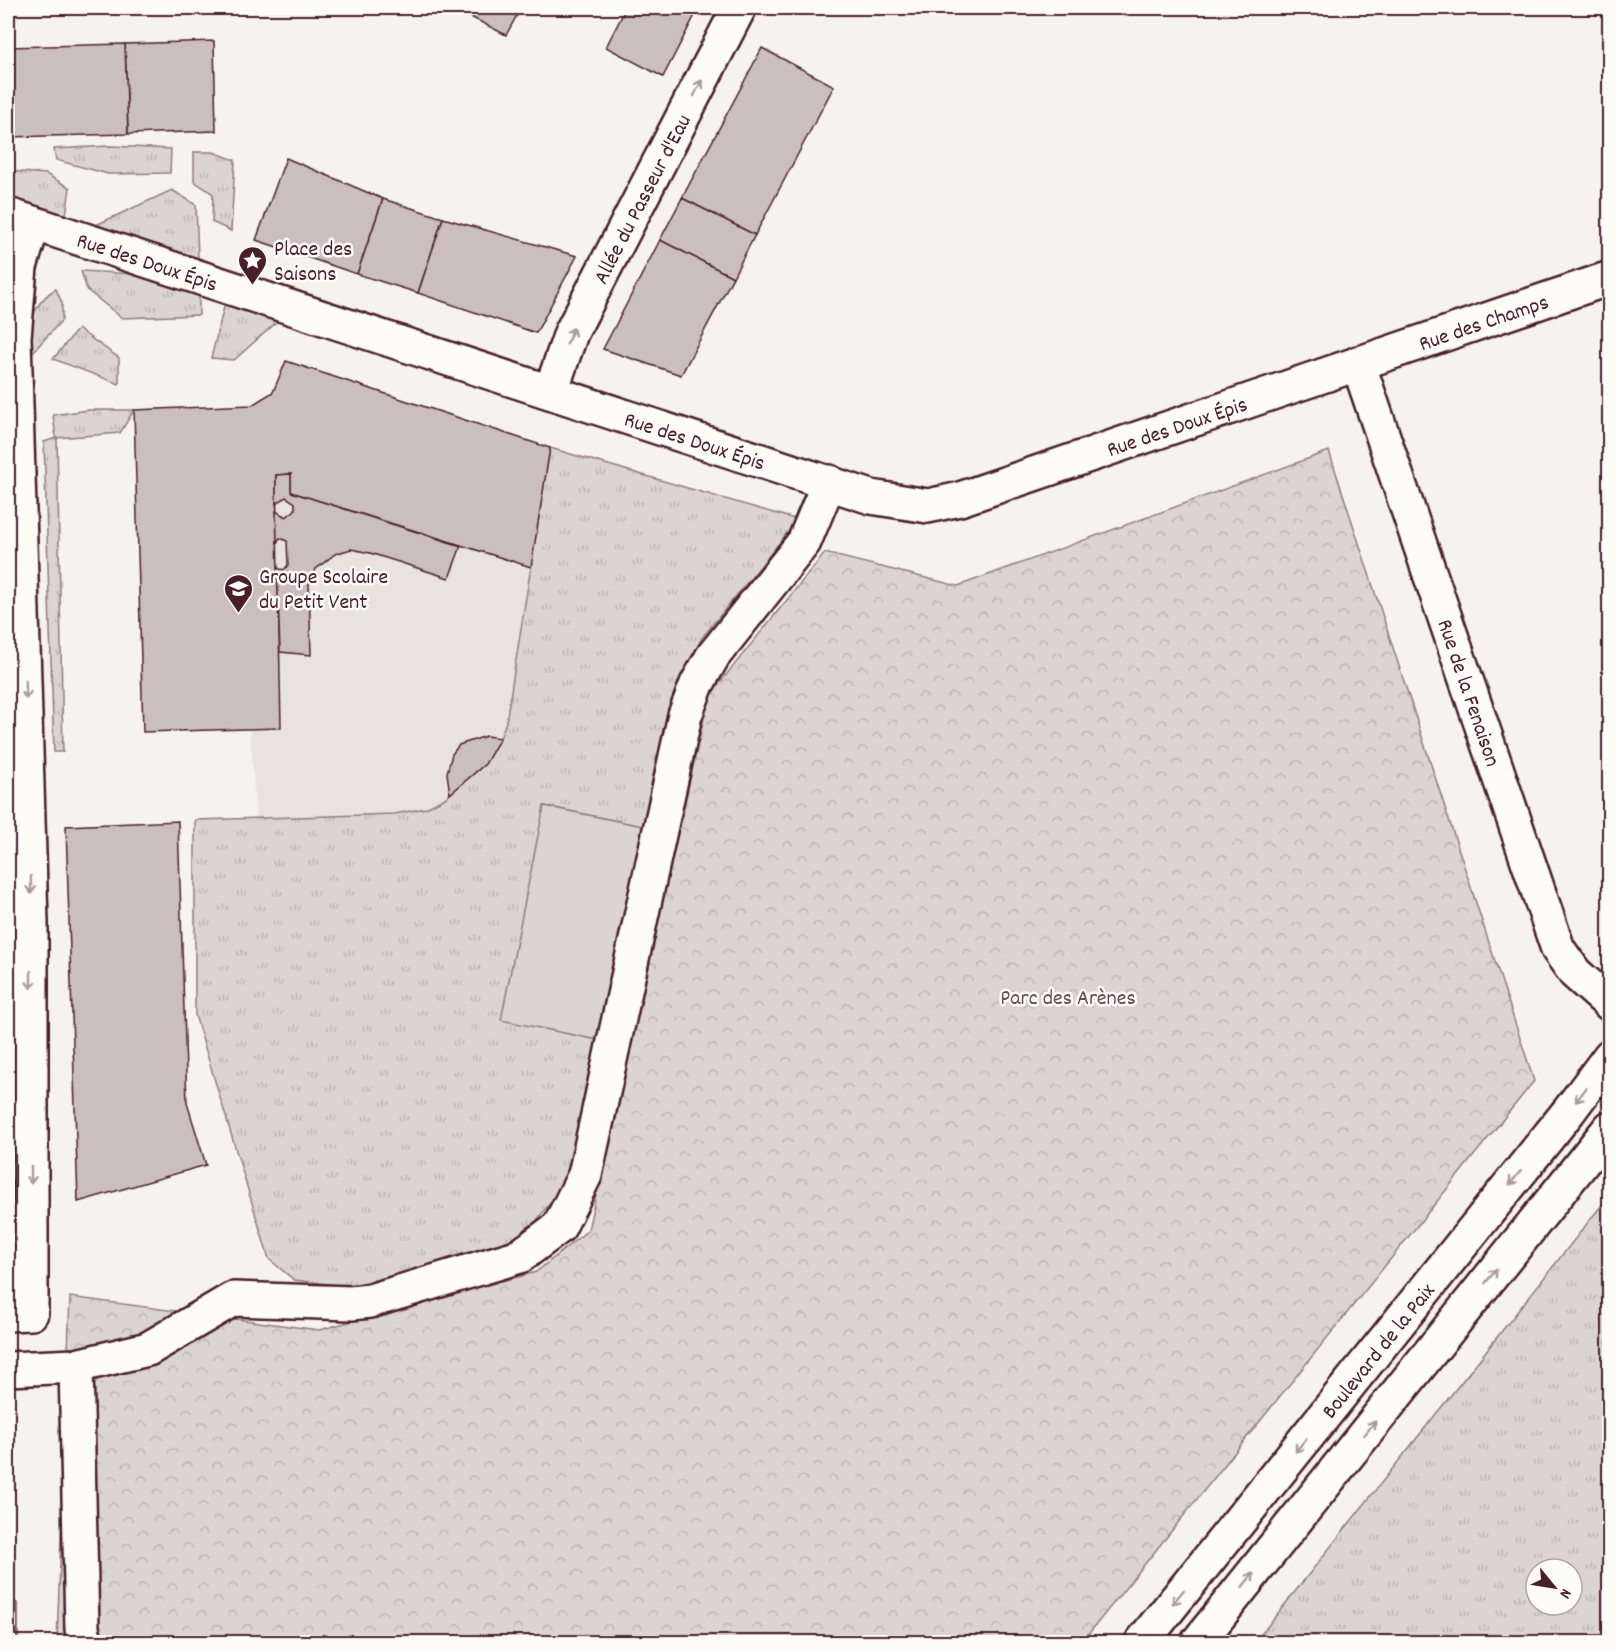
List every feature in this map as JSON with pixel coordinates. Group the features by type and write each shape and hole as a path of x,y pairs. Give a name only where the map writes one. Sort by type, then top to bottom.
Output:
{"street":[{"name":"Allée du Passeur d'Eau","path":"551,392 571,333 739,8"},
{"name":"Rue des Doux Épis","path":"20,219 890,502 928,507 1358,363"},
{"path":"8,1317 31,1313 19,923 14,337 20,267 20,219"},
{"name":"Rue des Champs","path":"1358,363 1610,278"},
{"name":"Rue de la Fenaison","path":"1358,363 1558,949 1575,973 1610,1004"},
{"path":"8,1369 76,1366 148,1348 233,1299 351,1303 370,1300 520,1256 559,1227 585,1175 685,715 697,684 713,656 804,542 829,482"},
{"name":"Boulevard de la Paix","path":"1142,1642 1610,1056"},
{"name":"Boulevard de la Paix","path":"1198,1642 1610,1128"},
{"path":"76,1366 82,1629 86,1642"}],"shaded area":[{"path":"286,361 550,448 506,722 485,764 445,798 426,808 395,814 256,818 250,730 143,732 134,410 252,405 273,392"}],"green space":[{"path":"110,146 171,149 170,173 108,174 56,160 54,149"},
{"path":"194,152 213,152 235,160 231,231 212,222 213,194 194,181"},
{"path":"8,171 46,174 70,188 66,215 8,197"},
{"path":"172,190 196,205 198,258 96,225"},
{"path":"81,271 136,274 199,296 199,315 122,318 87,290"},
{"path":"56,289 62,303 62,320 31,354 25,347 31,321 43,299"},
{"path":"225,303 279,320 234,360 211,358"},
{"path":"78,329 119,358 119,384 53,359"},
{"path":"89,410 134,410 120,433 57,438 63,752 54,752 44,442 56,438 53,415"},
{"path":"550,448 798,520 701,639 673,702 652,828 545,806 608,1042 585,1128 562,1188 527,1233 452,1263 347,1286 294,1280 269,1259 195,1015 195,820 395,814 426,808 445,798 485,764 506,722"},
{"name":"Parc des Arènes","path":"1329,451 1534,1081 1082,1642 57,1642 70,1297 319,1330 536,1272 588,1230 709,696 825,553 958,586"},
{"path":"8,702 15,874 8,881"},
{"path":"544,806 652,828 608,1042 501,1020"},
{"path":"1609,1196 1609,1642 1255,1642"}],"building":[{"path":"453,8 521,8 506,35"},
{"path":"626,8 686,8 696,13 663,77 606,47"},
{"path":"214,41 216,131 128,134 125,44"},
{"path":"125,44 128,134 8,137 8,47"},
{"path":"762,48 834,86 755,235 682,198"},
{"path":"286,158 383,199 357,274 256,240"},
{"path":"682,198 755,235 733,277 660,240"},
{"path":"383,199 443,218 418,293 357,274"},
{"path":"443,218 577,256 536,333 418,293"},
{"path":"660,240 733,277 681,375 603,349"},
{"path":"286,361 550,448 531,567 291,492 291,474 276,475 281,728 143,732 134,410 252,405 273,392"},
{"path":"291,474 291,492 461,546 449,578 351,549 335,554 316,569 309,584 311,655 280,652 277,568 284,570 288,565 287,541 280,538 277,542 276,511 286,517 295,510 295,503 286,497 276,504 276,475"},
{"path":"486,736 500,738 485,764 450,794 447,773 452,754 459,745"},
{"path":"178,821 187,1103 206,1165 78,1202 66,826"}],"waterway":[{"path":"14,1606 14,1642"}],"place":[{"name":"Place des Saisons","path":"253,286"},
{"name":"Groupe Scolaire du Petit Vent","path":"238,614"}]}
